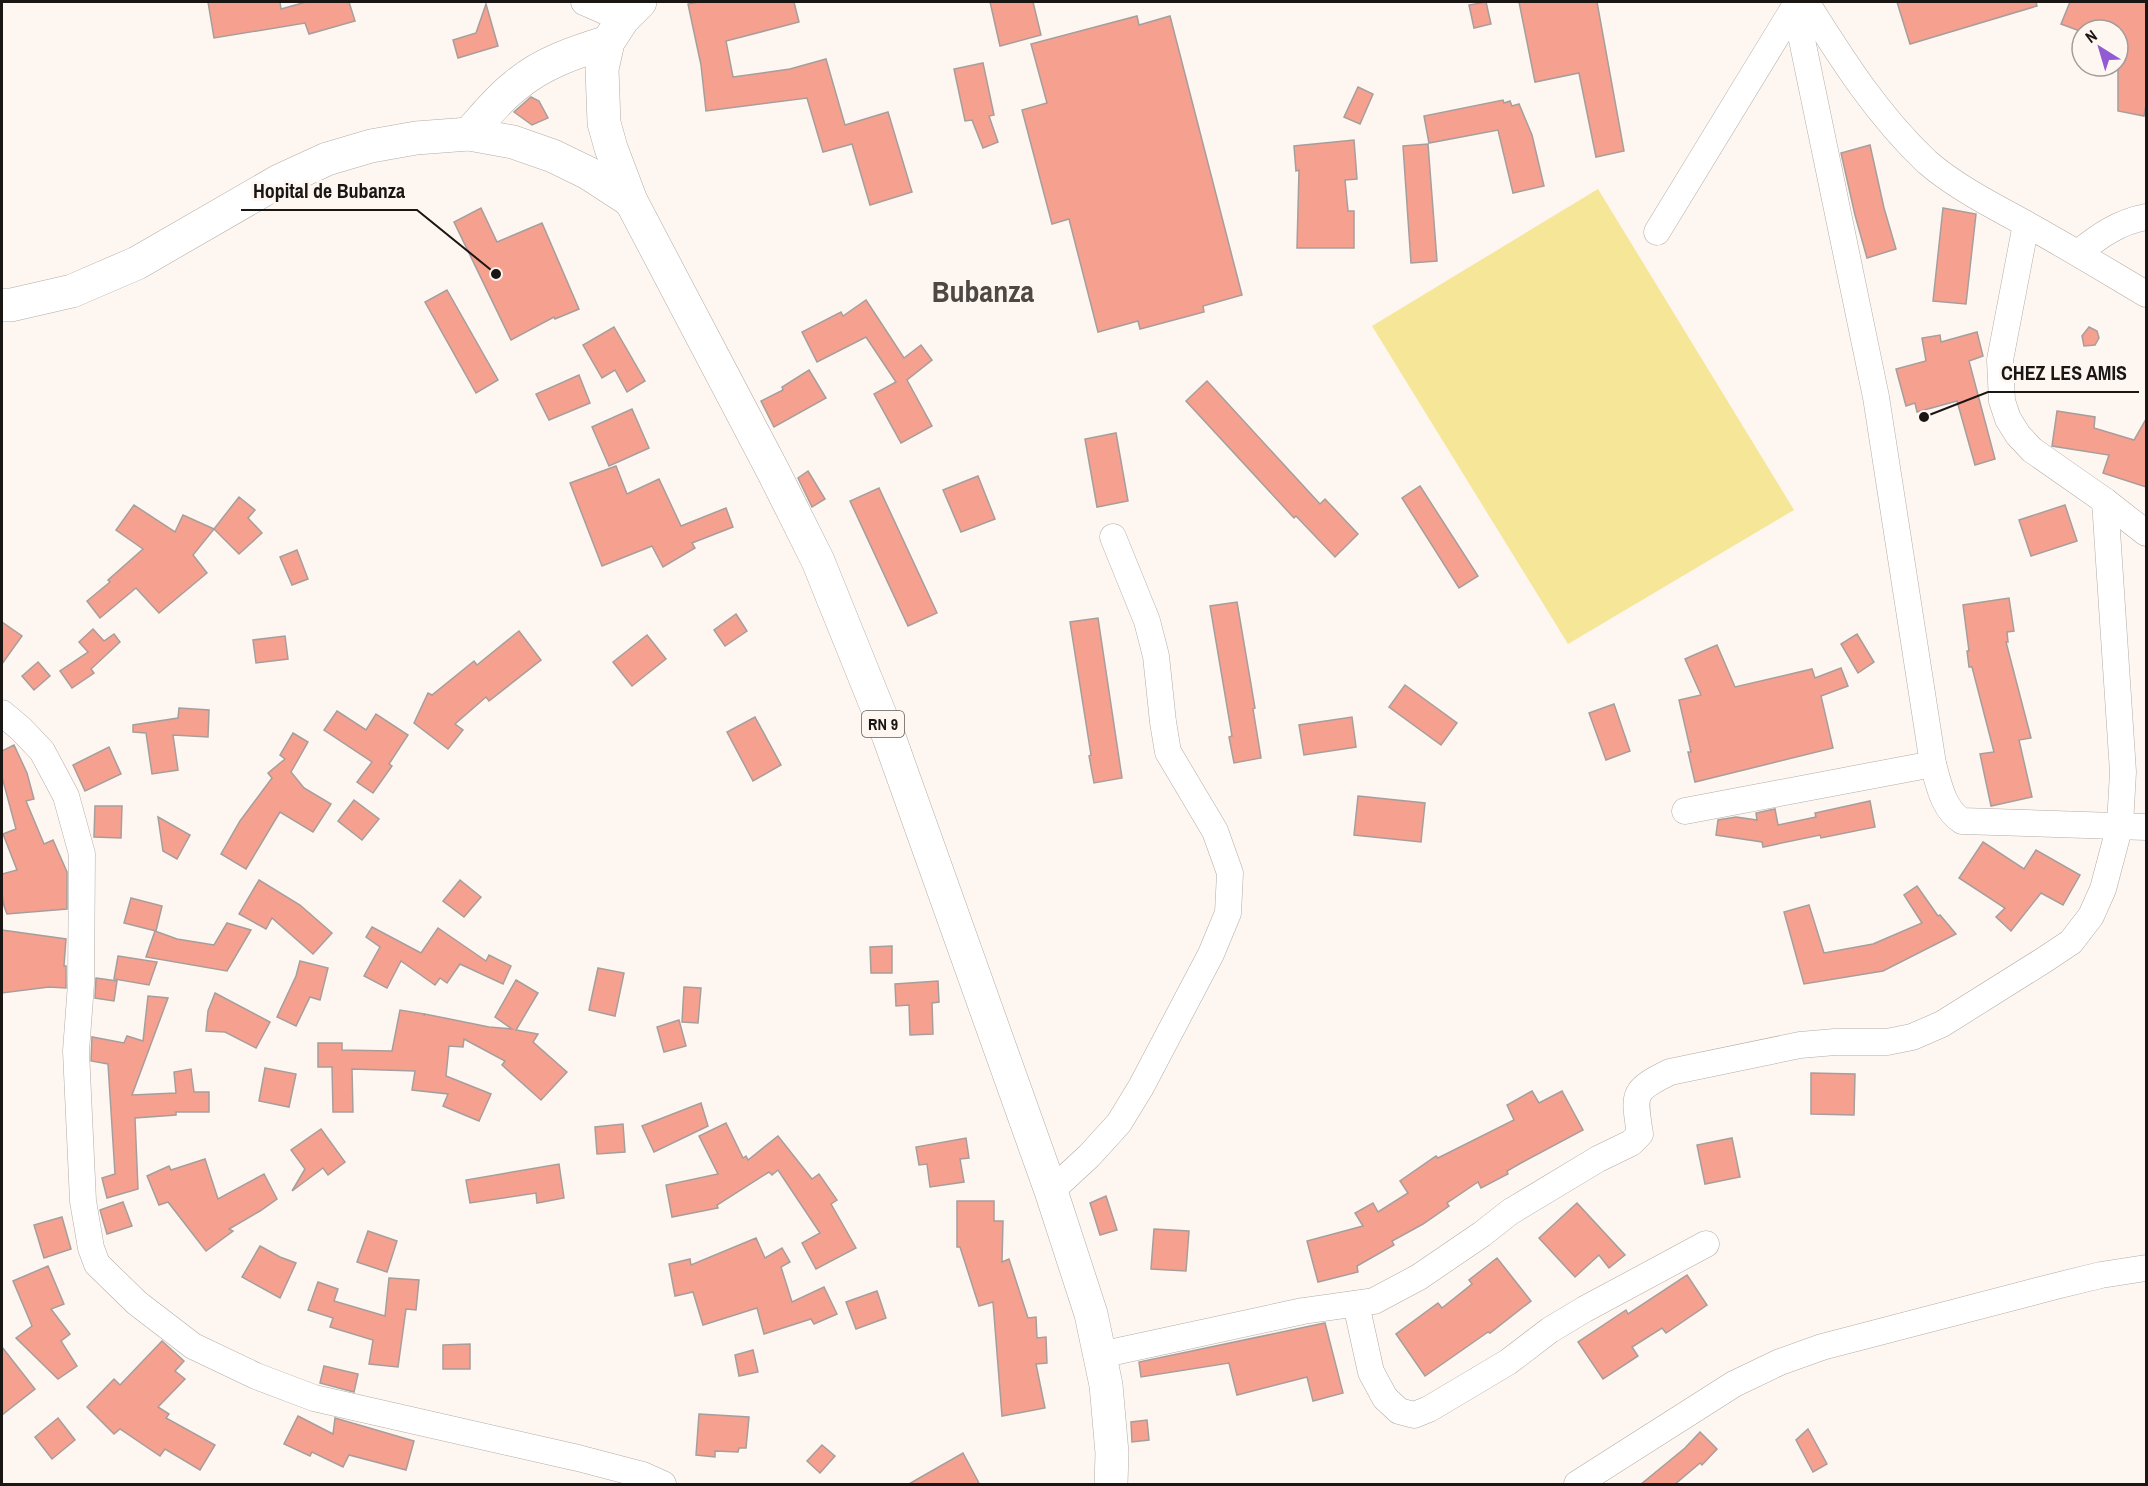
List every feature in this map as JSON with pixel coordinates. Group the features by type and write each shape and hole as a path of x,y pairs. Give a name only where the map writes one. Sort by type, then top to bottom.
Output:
{"main road":[{"path":"470,134 515,86 540,68 571,53 624,21"},
{"name":"RN 9","path":"624,21 602,69 604,123 611,148 631,201 768,460 818,561 889,737 1051,1191 1091,1314 1106,1385 1112,1453 1111,1485"},
{"path":"2,305 72,291 137,262 279,181 327,159 371,146 416,138 470,134 513,142 553,156 588,173 631,201"}],"street":[{"path":"584,2 624,21"},
{"path":"1800,3 1852,75 1892,124 1928,162 1974,195 2146,294"},
{"path":"1657,232 1800,3"},
{"path":"1800,3 1876,397 1933,764 1947,807 1954,816 1962,821 2146,827"},
{"path":"2078,253 2103,233 2135,219 2146,217"},
{"path":"2026,224 2000,360 2002,401 2008,419 2018,435 2032,450 2146,533"},
{"path":"1100,1355 1302,1311 1374,1301 1419,1277 1510,1212 1598,1159 1631,1143 1640,1134 1635,1101 1642,1089 1662,1076 1670,1072 1800,1046 1835,1042 1887,1042 1912,1036 1942,1024 2071,942 2091,916 2103,889 2120,825 2123,772 2105,501"},
{"path":"1051,1191 1089,1156 1119,1123 1142,1087 1211,954 1228,913 1230,873 1215,831 1168,752 1156,656 1147,621 1113,537"},
{"path":"2,713 42,751 66,796 82,854 81,984 76,1052 83,1201 91,1248 97,1264 137,1303 193,1346 256,1376 314,1398 578,1458 643,1475 663,1485"},
{"path":"1685,812 1933,764"},
{"path":"1356,1304 1371,1372 1385,1398 1399,1411 1414,1414 1430,1409 1508,1362 1550,1330 1585,1309 1706,1244"},
{"path":"1577,1485 1734,1384 1780,1362 1822,1347 2056,1286 2101,1275 2146,1268"}],"shaded area":[{"path":"1598,189 1794,510 1568,644 1372,326"}],"building":[{"path":"208,2 280,2 281,9 306,2 349,2 355,21 309,34 305,23 214,38"},
{"path":"794,2 799,22 726,41 733,77 790,69 826,59 845,125 888,112 912,192 870,205 852,144 823,152 807,98 706,111 701,65 688,4"},
{"path":"990,2 1033,2 1041,35 1000,46"},
{"path":"1486,2 1491,24 1474,28 1469,5"},
{"path":"1519,2 1597,2 1624,151 1596,157 1579,73 1535,82"},
{"path":"1897,2 2036,2 2037,6 1910,44"},
{"path":"2070,2 2146,2 2146,105 2144,116 2118,111 2118,78 2130,78 2130,18 2070,18 2070,27 2061,24"},
{"path":"486,4 498,46 458,58 453,40 476,33"},
{"path":"1137,16 1139,25 1170,16 1242,295 1203,306 1204,312 1140,329 1138,321 1098,332 1069,219 1052,224 1022,110 1047,103 1031,44"},
{"path":"983,63 994,115 989,116 998,142 983,148 972,120 965,121 954,69"},
{"path":"1358,87 1373,94 1360,124 1344,117"},
{"path":"531,97 539,101 548,118 532,125 514,112"},
{"path":"1503,100 1504,103 1510,101 1512,106 1519,104 1532,135 1544,186 1513,193 1498,130 1429,143 1424,116"},
{"path":"1354,140 1357,179 1345,180 1348,211 1354,211 1354,248 1297,248 1299,170 1296,171 1294,146"},
{"path":"1428,144 1437,261 1411,263 1403,146"},
{"path":"1870,145 1896,249 1867,258 1841,153"},
{"path":"481,208 497,242 542,223 579,309 555,319 554,317 511,340 454,222"},
{"path":"1943,208 1976,214 1966,304 1933,301"},
{"path":"447,290 498,380 476,393 425,302"},
{"path":"866,300 904,358 921,345 932,360 907,380 932,426 901,443 874,394 896,382 866,337 817,362 802,332 841,312 843,316"},
{"path":"614,327 645,381 627,392 615,370 602,378 583,345"},
{"path":"2089,327 2097,331 2099,338 2095,345 2084,346 2082,336"},
{"path":"1977,332 1983,356 1969,361 1995,459 1975,465 1957,401 1917,412 1915,403 1906,406 1896,369 1926,361 1922,338 1940,335 1941,342"},
{"path":"809,370 826,398 774,427 761,401 783,390 782,387"},
{"path":"579,375 590,403 549,420 536,394"},
{"path":"1207,381 1320,504 1325,499 1358,534 1335,557 1296,516 1294,518 1186,401"},
{"path":"632,409 649,448 609,466 592,427"},
{"path":"2057,411 2095,417 2094,428 2134,440 2146,419 2146,487 2103,473 2109,455 2052,446"},
{"path":"1116,433 1128,501 1097,507 1085,439"},
{"path":"616,466 627,494 659,479 681,526 726,508 733,527 692,543 695,548 663,567 652,546 602,566 570,483"},
{"path":"808,471 825,499 812,507 798,478"},
{"path":"978,476 995,519 961,532 943,490"},
{"path":"1420,486 1478,576 1459,588 1402,498"},
{"path":"879,488 937,613 908,626 850,501"},
{"path":"239,497 255,510 248,518 262,533 239,554 214,529"},
{"path":"134,505 175,532 183,515 214,529 193,555 207,573 159,613 136,588 100,618 87,601 143,549 116,530"},
{"path":"2065,505 2077,541 2031,556 2019,520"},
{"path":"297,550 308,579 292,585 280,557"},
{"path":"2009,598 2014,631 2007,632 2008,642 2006,642 2031,738 2019,740 2032,797 1991,806 1980,754 1994,752 1972,667 1969,667 1963,605"},
{"path":"1237,602 1261,758 1234,763 1229,737 1232,736 1210,606"},
{"path":"736,614 747,631 725,646 714,630"},
{"path":"1098,618 1122,778 1094,783 1070,622"},
{"path":"2,622 22,636 2,664"},
{"path":"93,629 104,641 114,634 120,642 91,669 94,673 72,688 60,671 88,652 79,642"},
{"path":"519,631 541,660 489,701 486,697 455,724 463,730 448,749 414,723 428,693 432,695 474,661 477,665"},
{"path":"1857,634 1874,662 1858,673 1841,644"},
{"path":"647,635 666,659 632,686 613,662"},
{"path":"285,636 288,659 256,663 253,640"},
{"path":"1717,645 1735,687 1812,669 1815,678 1841,668 1848,686 1821,696 1833,748 1695,782 1688,752 1691,752 1679,700 1701,695 1685,659"},
{"path":"38,662 50,676 34,690 22,676"},
{"path":"1405,685 1457,723 1441,745 1389,707"},
{"path":"1614,704 1630,751 1606,760 1589,713"},
{"path":"179,708 209,710 208,737 173,735 178,770 152,774 146,733 133,732 133,725 178,718"},
{"path":"337,711 366,730 376,714 408,735 389,764 392,766 373,793 357,782 372,762 324,730"},
{"path":"755,717 781,765 753,781 727,732"},
{"path":"1352,717 1356,747 1304,755 1299,725"},
{"path":"293,733 308,742 291,772 304,788 331,804 313,832 280,812 246,869 221,854 240,821 272,778 268,773 285,759 280,755"},
{"path":"14,745 27,773 34,799 26,801 44,844 53,840 67,872 67,909 7,914 4,906 2,874 17,870 3,834 16,829 2,777 2,751"},
{"path":"109,747 121,774 85,791 73,765"},
{"path":"1358,796 1425,803 1421,842 1354,835"},
{"path":"354,800 379,819 362,840 338,821"},
{"path":"1870,801 1875,827 1763,847 1762,842 1716,835 1718,820 1736,817 1757,820 1756,813 1775,809 1778,825 1816,817 1815,813"},
{"path":"95,806 122,806 121,838 94,837"},
{"path":"158,817 190,835 177,859 163,851"},
{"path":"1983,842 2024,869 2036,850 2080,875 2063,905 2041,893 2011,931 1996,917 2005,908 1959,878"},
{"path":"259,880 300,905 332,933 313,954 272,918 266,929 239,914"},
{"path":"460,880 481,897 464,917 443,901"},
{"path":"1917,886 1938,916 1940,915 1956,934 1883,971 1804,984 1784,912 1809,905 1824,953 1873,944 1922,923 1904,895"},
{"path":"131,898 162,906 156,931 124,923"},
{"path":"227,923 251,930 227,971 146,957 155,931 177,939 214,945"},
{"path":"372,927 421,953 438,928 486,961 489,955 511,966 503,984 460,964 447,983 440,978 435,985 401,961 387,988 364,976 380,947 366,937"},
{"path":"2,930 66,939 64,966 66,966 66,988 49,987 2,993"},
{"path":"892,946 892,973 871,973 870,947"},
{"path":"118,956 157,962 149,985 114,979"},
{"path":"300,961 328,968 320,1000 310,997 296,1026 277,1017 296,976"},
{"path":"598,968 624,973 615,1016 589,1010"},
{"path":"96,978 117,981 114,1001 95,998"},
{"path":"516,980 538,993 516,1030 538,1034 533,1042 567,1072 541,1100 502,1065 505,1061 464,1039 463,1047 449,1046 446,1076 491,1094 479,1121 443,1106 448,1094 412,1090 415,1071 352,1069 353,1112 333,1112 332,1067 318,1067 318,1043 342,1043 342,1050 392,1051 400,1010 489,1027 512,1029 495,1017"},
{"path":"938,981 939,1002 932,1003 933,1034 910,1035 909,1005 896,1006 895,984"},
{"path":"684,987 701,988 698,1023 682,1022"},
{"path":"215,993 270,1022 256,1048 225,1032 206,1031 208,1011"},
{"path":"148,996 168,998 132,1095 176,1093 174,1072 191,1069 194,1092 209,1092 209,1112 176,1112 176,1115 135,1118 138,1189 107,1198 102,1178 115,1174 108,1064 91,1061 92,1037 124,1043 127,1036 143,1041"},
{"path":"679,1020 686,1046 664,1052 657,1027"},
{"path":"265,1068 296,1074 289,1107 259,1101"},
{"path":"1811,1073 1855,1074 1854,1115 1811,1114"},
{"path":"1532,1091 1539,1103 1562,1091 1583,1130 1521,1163 1507,1171 1508,1174 1481,1188 1478,1182 1447,1203 1449,1206 1423,1224 1392,1241 1394,1245 1357,1266 1358,1272 1318,1282 1307,1241 1363,1226 1355,1213 1373,1203 1378,1212 1408,1193 1400,1181 1436,1156 1438,1158 1514,1120 1507,1105"},
{"path":"701,1103 708,1126 654,1152 642,1126"},
{"path":"726,1123 743,1158 746,1156 748,1160 778,1136 812,1179 819,1174 837,1200 831,1204 856,1248 816,1269 802,1243 820,1233 778,1170 772,1175 769,1172 717,1205 718,1208 672,1217 666,1185 718,1174 699,1136"},
{"path":"623,1124 625,1152 597,1154 595,1127"},
{"path":"321,1129 345,1162 328,1175 323,1168 292,1191 305,1169 291,1150"},
{"path":"966,1138 969,1158 960,1159 964,1182 930,1187 927,1164 919,1165 916,1147"},
{"path":"1732,1138 1740,1177 1705,1184 1697,1145"},
{"path":"205,1159 218,1199 264,1174 277,1199 229,1229 233,1231 206,1251 168,1202 159,1205 147,1176 169,1166 171,1170"},
{"path":"559,1164 564,1198 537,1203 536,1193 470,1203 466,1180"},
{"path":"1106,1196 1117,1230 1100,1235 1090,1203"},
{"path":"957,1201 994,1201 994,1221 1003,1221 1002,1262 1009,1259 1028,1318 1036,1317 1037,1338 1046,1337 1047,1363 1036,1364 1045,1408 1002,1416 993,1302 979,1306 960,1247 957,1247"},
{"path":"123,1202 132,1226 107,1234 100,1210"},
{"path":"1577,1203 1625,1255 1609,1268 1599,1255 1575,1277 1539,1238"},
{"path":"62,1217 71,1249 44,1258 34,1225"},
{"path":"1154,1229 1189,1231 1186,1271 1151,1269"},
{"path":"368,1231 397,1241 387,1272 357,1262"},
{"path":"756,1238 765,1258 782,1248 790,1262 781,1267 792,1302 824,1287 837,1314 814,1324 811,1319 764,1334 757,1308 703,1325 693,1292 675,1296 669,1264 690,1259 691,1265"},
{"path":"260,1246 296,1263 280,1298 242,1277"},
{"path":"1497,1258 1531,1301 1490,1333 1488,1332 1425,1376 1396,1334 1438,1303 1442,1308 1472,1284 1469,1280"},
{"path":"48,1266 64,1304 51,1309 70,1334 61,1341 77,1366 58,1379 16,1338 32,1326 13,1281"},
{"path":"1687,1275 1707,1305 1666,1333 1662,1328 1632,1347 1638,1356 1603,1379 1578,1342 1626,1310 1628,1314"},
{"path":"389,1278 419,1280 416,1310 406,1309 398,1367 369,1364 373,1340 330,1327 333,1318 308,1310 318,1282 338,1289 334,1301 385,1316"},
{"path":"877,1291 886,1318 856,1329 846,1302"},
{"path":"1325,1323 1343,1393 1313,1401 1307,1377 1237,1395 1229,1363 1141,1377 1139,1362"},
{"path":"162,1341 184,1361 175,1371 185,1379 158,1407 169,1414 166,1418 215,1445 200,1470 165,1449 160,1456 120,1429 114,1434 87,1407 114,1379 120,1385"},
{"path":"470,1344 470,1369 443,1369 443,1345"},
{"path":"2,1347 35,1389 2,1415"},
{"path":"753,1350 758,1372 739,1376 735,1355"},
{"path":"324,1366 358,1374 354,1392 320,1383"},
{"path":"699,1414 749,1417 746,1448 739,1448 738,1452 715,1451 715,1457 696,1455"},
{"path":"298,1416 333,1434 335,1418 414,1441 406,1470 349,1455 343,1467 312,1452 310,1456 284,1444"},
{"path":"58,1418 75,1440 52,1459 35,1437"},
{"path":"1147,1420 1149,1440 1132,1442 1131,1422"},
{"path":"1808,1429 1827,1464 1813,1472 1796,1440"},
{"path":"1700,1432 1717,1449 1702,1465 1700,1463 1674,1485 1640,1485 1685,1448"},
{"path":"822,1445 835,1456 820,1473 807,1461"},
{"path":"963,1453 980,1485 907,1485"}],"place":[{"name":"Hopital de Bubanza","path":"496,274"},
{"name":"CHEZ LES AMIS","path":"1924,417"}],"district":[{"name":"Bubanza","path":"983,291"}]}
